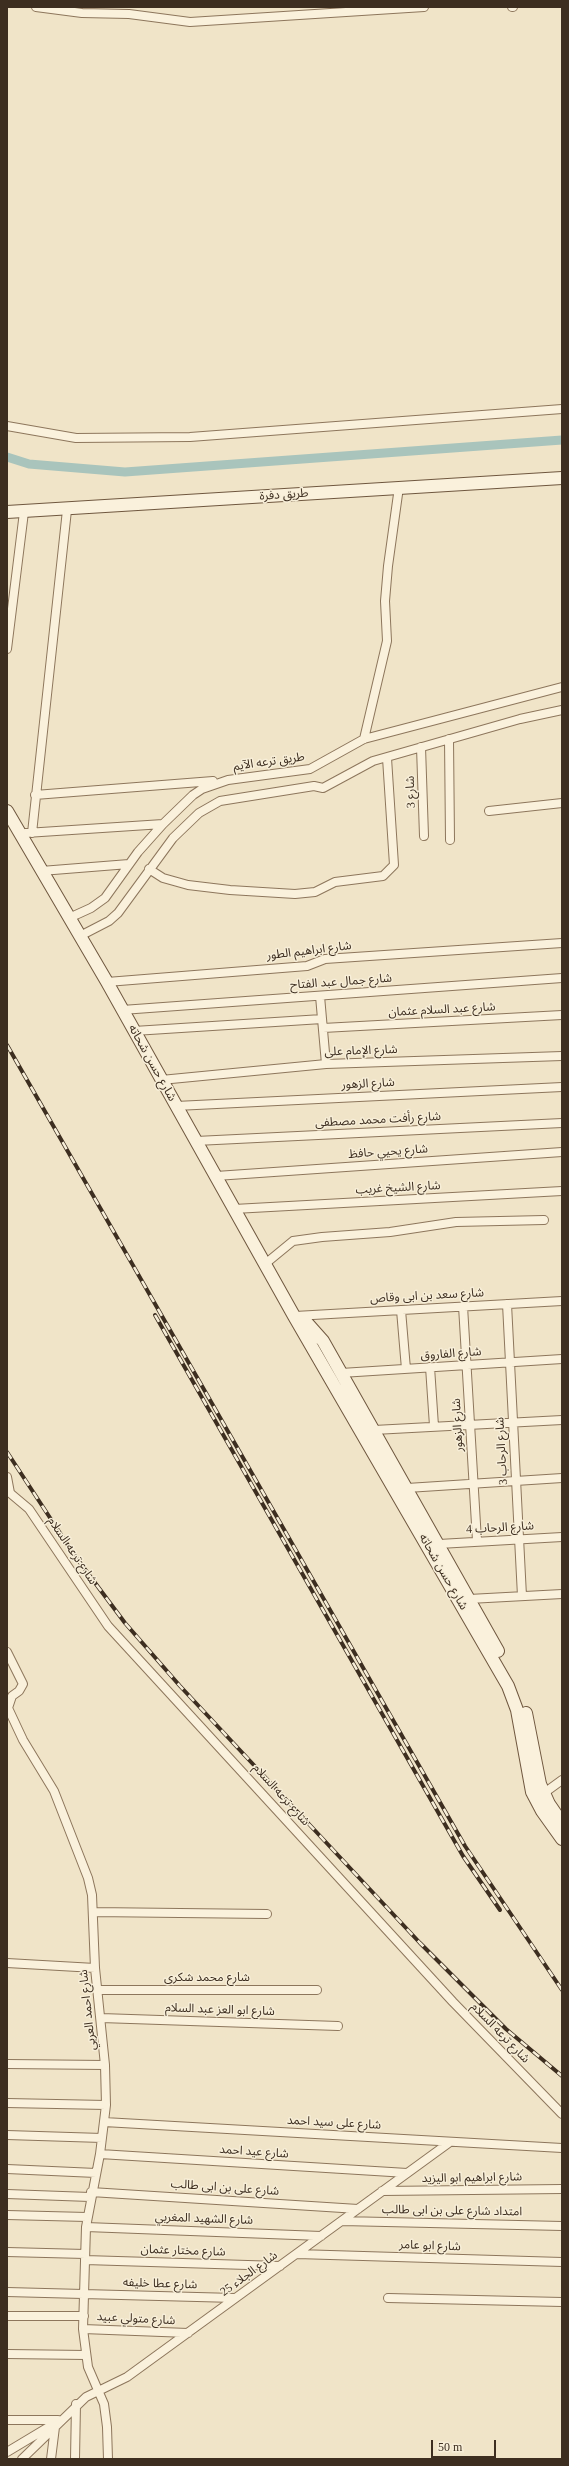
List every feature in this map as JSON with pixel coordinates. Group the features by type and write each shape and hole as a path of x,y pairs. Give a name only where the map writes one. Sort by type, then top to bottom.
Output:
{"main road":[{"name":"طريق دفرة","path":"7,512 67,510 399,487 562,478"},
{"name":"شارع حسن شحاته","path":"7,811 26,833 40,871 107,982 294,1316 508,1686 517,1710 528,1776 562,1839"},
{"name":"شارع حسن شحاته","path":"294,1316 317,1332 439,1544 522,1699 537,1774 540,1797 562,1823"}],"street":[{"path":"36,7 82,13 129,14 190,22 424,7"},
{"path":"7,426 76,438 190,437 562,409"},
{"path":"364,739 387,641 385,601 388,566 399,487"},
{"path":"67,510 36,795 26,833 163,824"},
{"path":"7,649 24,512"},
{"name":"طريق ترعه الآيم","path":"69,918 91,908 105,898 129,864 163,824 193,794 213,784 228,780 310,769 364,739 562,687"},
{"path":"80,936 109,921 118,913 173,838 199,813 220,801 314,786 323,788 374,761 520,719 562,710"},
{"path":"449,740 450,840"},
{"name":"شارع 3","path":"421,747 424,836"},
{"path":"149,869 163,878 188,885 230,890 295,894 315,892 335,882 383,876 394,865 387,758"},
{"path":"36,795 228,780"},
{"path":"489,811 562,803"},
{"path":"40,871 129,864"},
{"name":"شارع ابراهيم الطور","path":"107,982 307,966 324,959 562,943"},
{"name":"شارع جمال عبد الفتاح","path":"122,1010 562,978"},
{"path":"320,996 326,1064"},
{"name":"شارع عبد السلام عثمان","path":"323,1028 562,1015"},
{"path":"134,1031 322,1019"},
{"name":"شارع الإمام على","path":"161,1080 326,1064 562,1056"},
{"name":"شارع الزهور","path":"176,1106 562,1086"},
{"name":"شارع رأفت محمد مصطفى","path":"196,1142 562,1123"},
{"name":"شارع يحيي حافظ","path":"216,1176 562,1152"},
{"name":"شارع الشيخ غريب","path":"234,1209 562,1191"},
{"path":"265,1264 293,1241 390,1232 456,1222 544,1220"},
{"name":"شارع سعد بن ابى وقاص","path":"294,1316 562,1301"},
{"name":"شارع الرحاب 3","path":"507,1304 522,1596"},
{"name":"شارع الزهور","path":"463,1306 477,1542"},
{"path":"401,1310 406,1369"},
{"name":"شارع الفاروق","path":"341,1373 562,1359"},
{"path":"430,1367 434,1426"},
{"path":"374,1430 562,1420"},
{"name":"شارع ترعه السلام","path":"7,1477 8,1494 29,1509 108,1626 453,2002 562,2114"},
{"path":"407,1488 562,1478"},
{"name":"شارع الرحاب 4","path":"439,1544 562,1537"},
{"path":"469,1600 562,1594"},
{"name":"شارع احمد العربي","path":"7,1652 23,1684 8,1701 8,1708 63,1810 88,1878 93,1912 95,1968 105,2065 106,2106 100,2154 90,2195 87,2217 83,2328 86,2355 106,2416 108,2459"},
{"path":"540,1797 562,1780"},
{"path":"93,1912 267,1914"},
{"path":"7,1963 95,1968"},
{"name":"شارع محمد شكرى","path":"98,1990 317,1990"},
{"name":"شارع ابو العز عبد السلام","path":"101,2018 338,2026"},
{"path":"7,2064 105,2065"},
{"path":"7,2103 106,2106"},
{"name":"شارع على سيد احمد","path":"104,2122 562,2148"},
{"path":"7,2134 102,2138"},
{"name":"شارع الجلاء 25","path":"22,2459 76,2404 127,2377 450,2142"},
{"name":"شارع عيد احمد","path":"100,2154 407,2173"},
{"path":"7,2169 96,2173"},
{"name":"شارع ابراهيم ابو اليزيد","path":"382,2191 562,2190"},
{"name":"شارع على بن ابى طالب","path":"7,2194 90,2195 358,2208"},
{"path":"7,2215 87,2217"},
{"name":"امتداد شارع على بن ابى طالب","path":"342,2221 562,2226"},
{"name":"شارع الشهيد المغربي","path":"86,2227 321,2236"},
{"name":"شارع مختار عثمان","path":"7,2252 280,2266"},
{"name":"شارع ابو عامر","path":"297,2254 562,2262"},
{"name":"شارع عطا خليفه","path":"7,2292 235,2298"},
{"path":"388,2298 562,2302"},
{"path":"7,2316 84,2316"},
{"name":"شارع متولي عبيد","path":"83,2328 188,2333"},
{"path":"7,2354 86,2355"},
{"path":"75,2459 76,2404"},
{"path":"7,2420 57,2424 51,2459"},
{"name":"شارع الجلاء 25","path":"9,2449 57,2424"}],"waterway":[{"path":"7,457 29,464 125,472 562,440"}],"railway":[{"path":"7,1045 465,1846 562,1990"},
{"path":"155,1315 463,1856 500,1910"},
{"path":"7,1452 75,1556 125,1623 180,1686 420,1943 506,2029 562,2076"}]}
